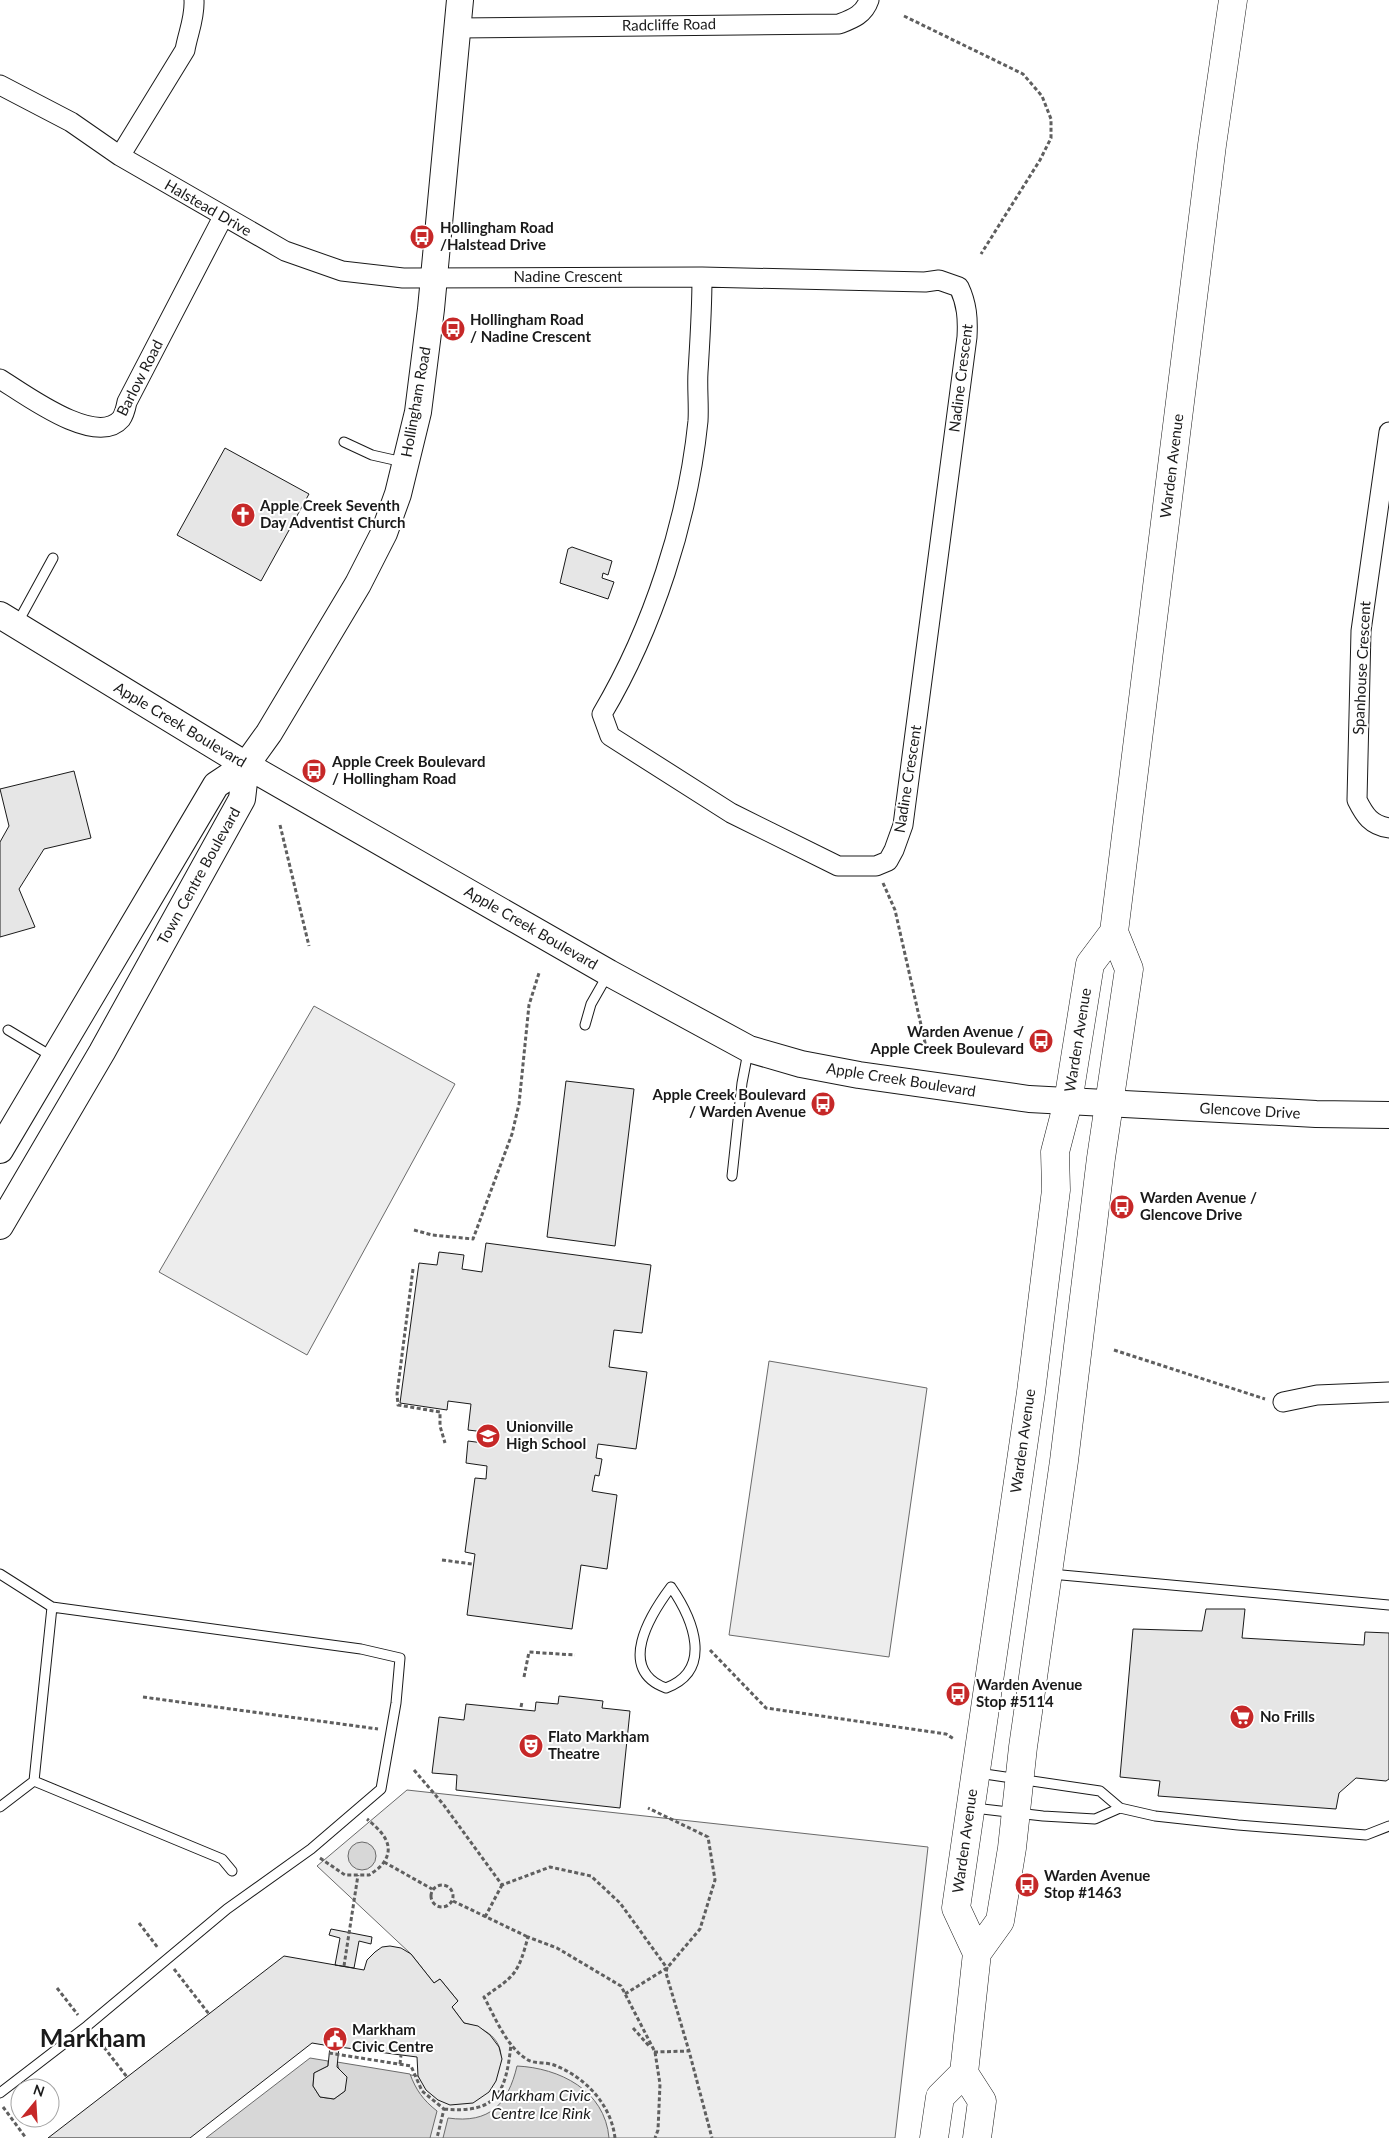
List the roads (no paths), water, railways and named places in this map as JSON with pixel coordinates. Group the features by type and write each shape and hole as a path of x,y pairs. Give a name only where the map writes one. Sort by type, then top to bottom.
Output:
{"main road":[{"name":"Hollingham Road","path":"246,765 269,733 358,584 384,533 406,462 418,412 435,277 460,0"},
{"name":"Warden Avenue","path":"976,1953 1000,1921 1017,1813 1101,1158 1111,1104 1129,969 1114,932 1211,155 1233,0"},
{"name":"Apple Creek Boulevard","path":"8,620 246,765 609,973 749,1049 801,1064 859,1075 1029,1099 1111,1104"},
{"name":"Town Centre Boulevard","path":"0,1150 216,785 246,765"},
{"name":"Town Centre Boulevard","path":"0,1226 102,1052 242,799 246,765"},
{"name":"Warden Avenue","path":"964,2073 976,1953 956,1908 1031,1392 1056,1190 1055,1152 1068,1102 1090,964 1114,932"},
{"name":"Glencove Drive","path":"1111,1104 1316,1114 1389,1115"},
{"path":"934,2138 940,2097 964,2073 982,2102 977,2138"}],"street":[{"path":"120,156 186,50 188,35 195,15 194,0"},
{"name":"Radcliffe Road","path":"458,28 838,24 853,19 862,13 869,0"},
{"name":"Halstead Drive","path":"0,85 71,122 120,156 285,251 342,271 393,278 435,277"},
{"name":"Barlow Road","path":"0,379 61,417 87,426 113,426 121,419 224,217"},
{"name":"Nadine Crescent","path":"435,277 702,278 925,282 939,280 959,287 964,298 968,316 967,338 903,825 888,861 876,866 838,866 731,813 610,736 602,714 619,684 660,584 675,541 687,487 698,420 698,372 703,323 702,278"},
{"name":"Spanhouse Crescent","path":"1389,432 1361,631 1357,800 1365,815 1377,826 1389,828"},
{"path":"1283,1402 1317,1395 1389,1392"}],"lane":[{"path":"344,442 372,455 406,462"},
{"path":"8,620 53,558"},
{"path":"585,1025 591,1004 609,973"},
{"path":"8,1030 55,1058"},
{"path":"732,1176 742,1083 749,1049"},
{"path":"0,1574 52,1607 361,1649 400,1658 391,1731 381,1789 311,1850 227,1909 88,2026 0,2093"},
{"path":"1048,1574 1389,1605"},
{"path":"671,1587 689,1620 696,1647 694,1662 686,1675 675,1685 666,1688 655,1684 646,1675 639,1652 642,1637 671,1587"},
{"path":"0,1807 34,1782 52,1607"},
{"path":"975,1773 1100,1791 1120,1808 1155,1816 1366,1835 1389,1826"},
{"path":"34,1782 222,1859 232,1871"},
{"path":"971,1807 1017,1813 1095,1819 1120,1808"}],"water":[{"path":"362,1842 372,1846 376,1856 372,1866 362,1870 352,1866 348,1856 352,1846"},
{"path":"310,2058 328,2061 328,2066 314,2073 313,2086 320,2097 334,2099 345,2091 337,2062 410,2074 420,2094 437,2111 430,2138 206,2138"},
{"name":"Markham Civic Centre Ice Rink","path":"517,2066 549,2071 577,2085 599,2107 606,2121 609,2138 443,2138 448,2118 475,2118 495,2108 508,2091"}],"place":[{"name":"Hollingham Road /Halstead Drive","path":"422,237"},
{"name":"Hollingham Road / Nadine Crescent","path":"453,329"},
{"name":"Apple Creek Seventh Day Adventist Church","path":"243,515"},
{"name":"Apple Creek Boulevard / Hollingham Road","path":"314,771"},
{"name":"Warden Avenue / Apple Creek Boulevard","path":"1041,1041"},
{"name":"Apple Creek Boulevard / Warden Avenue","path":"823,1104"},
{"name":"Warden Avenue / Glencove Drive","path":"1122,1207"},
{"name":"Unionville High School","path":"488,1436"},
{"name":"Warden Avenue Stop #5114","path":"958,1694"},
{"name":"No Frills","path":"1242,1717"},
{"name":"Flato Markham Theatre","path":"531,1746"},
{"name":"Warden Avenue Stop #1463","path":"1027,1885"},
{"name":"Markham Civic Centre","path":"335,2039"}],"district":[{"name":"Markham","path":"93,2038"}]}
